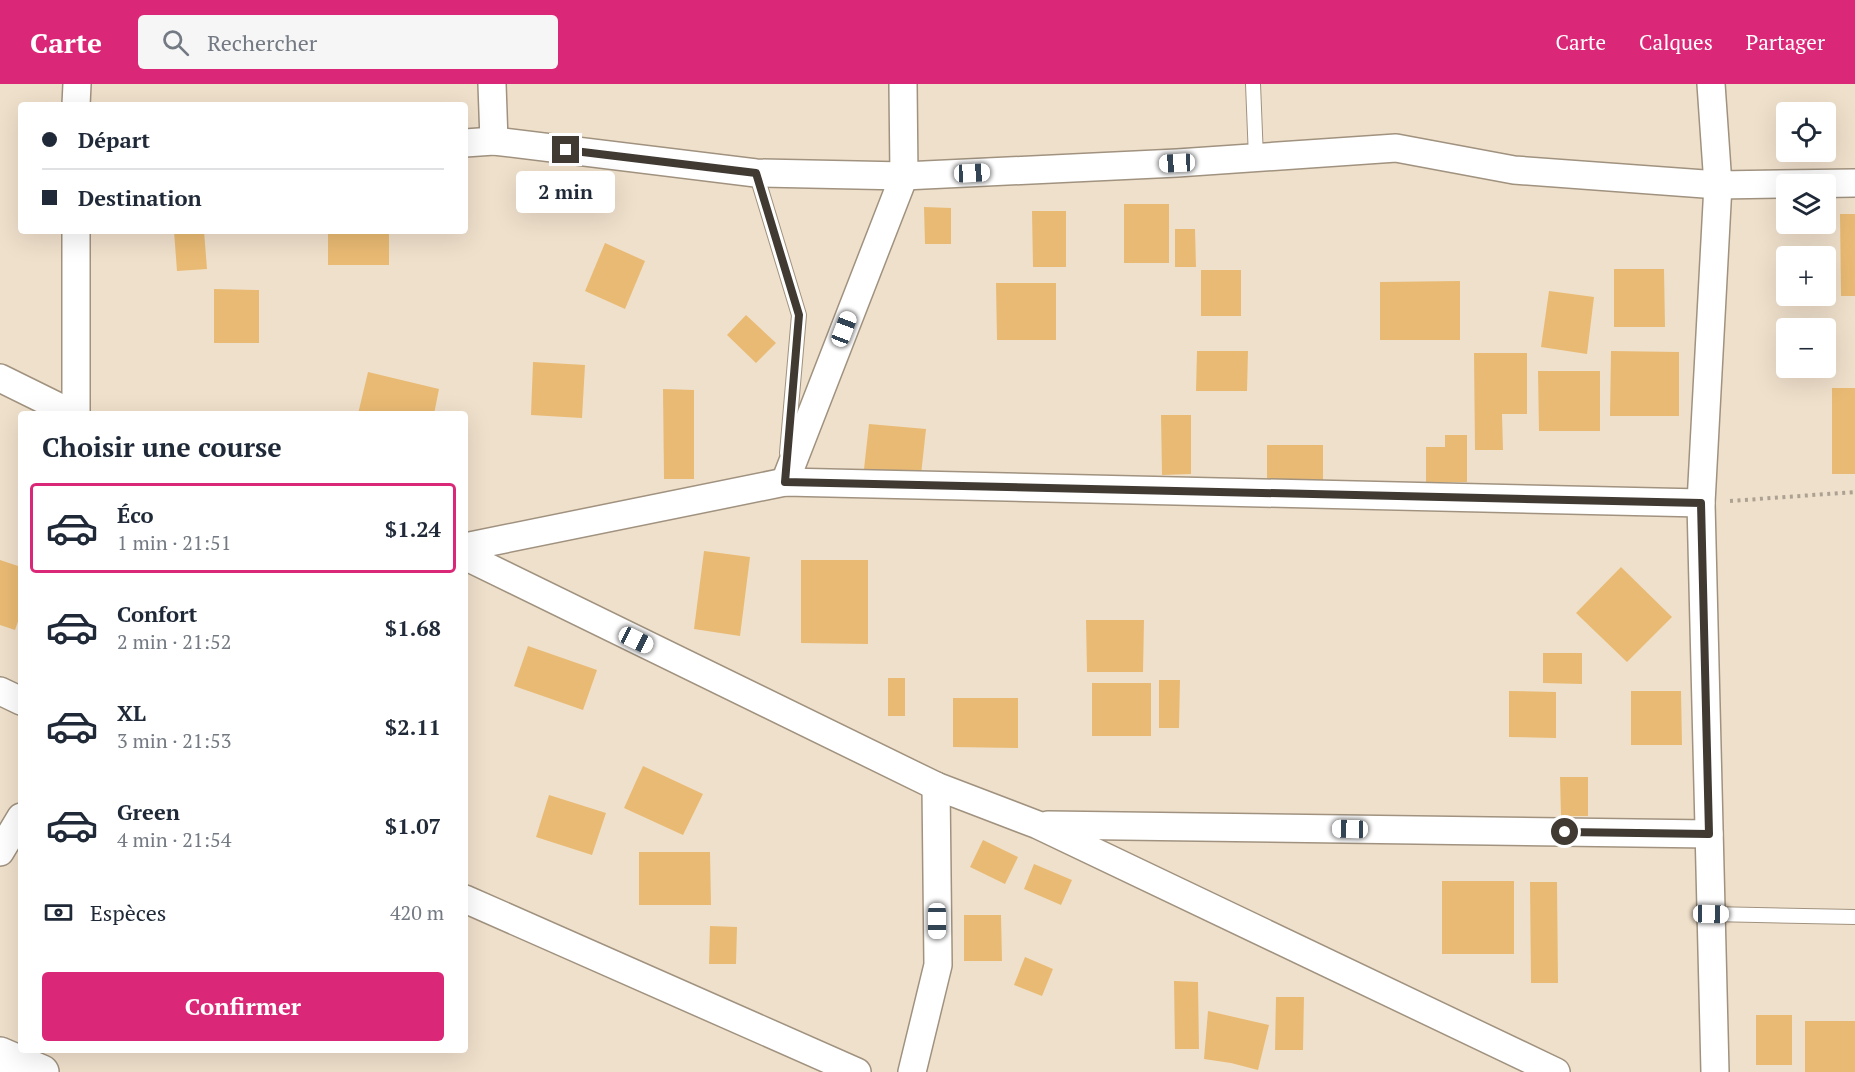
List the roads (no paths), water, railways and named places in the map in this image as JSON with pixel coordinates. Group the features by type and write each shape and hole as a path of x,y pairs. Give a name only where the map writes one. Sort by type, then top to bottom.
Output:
{"main road":[{"path":"0,1053 42,1072"}],"street":[{"path":"76,84 76,102"},
{"path":"492,84 494,141"},
{"path":"785,482 904,176 903,84"},
{"path":"1711,84 1718,185 1701,503 1715,1072"},
{"path":"468,143 494,141 756,173 904,176 1177,163 1396,148 1514,170 1718,185 1855,183"},
{"path":"75,411 76,234"},
{"path":"0,378 69,411"},
{"path":"468,547 785,482 1701,503"},
{"path":"468,557 936,786 1038,825 1556,1072"},
{"path":"0,691 18,700"},
{"path":"912,1072 938,965 936,786"},
{"path":"0,852 18,822"},
{"path":"1038,825 1709,834"},
{"path":"468,900 857,1072"}],"lane":[{"path":"1254,84 1256,158"},
{"path":"756,173 799,315 785,482"},
{"path":"1711,914 1855,917"}]}
